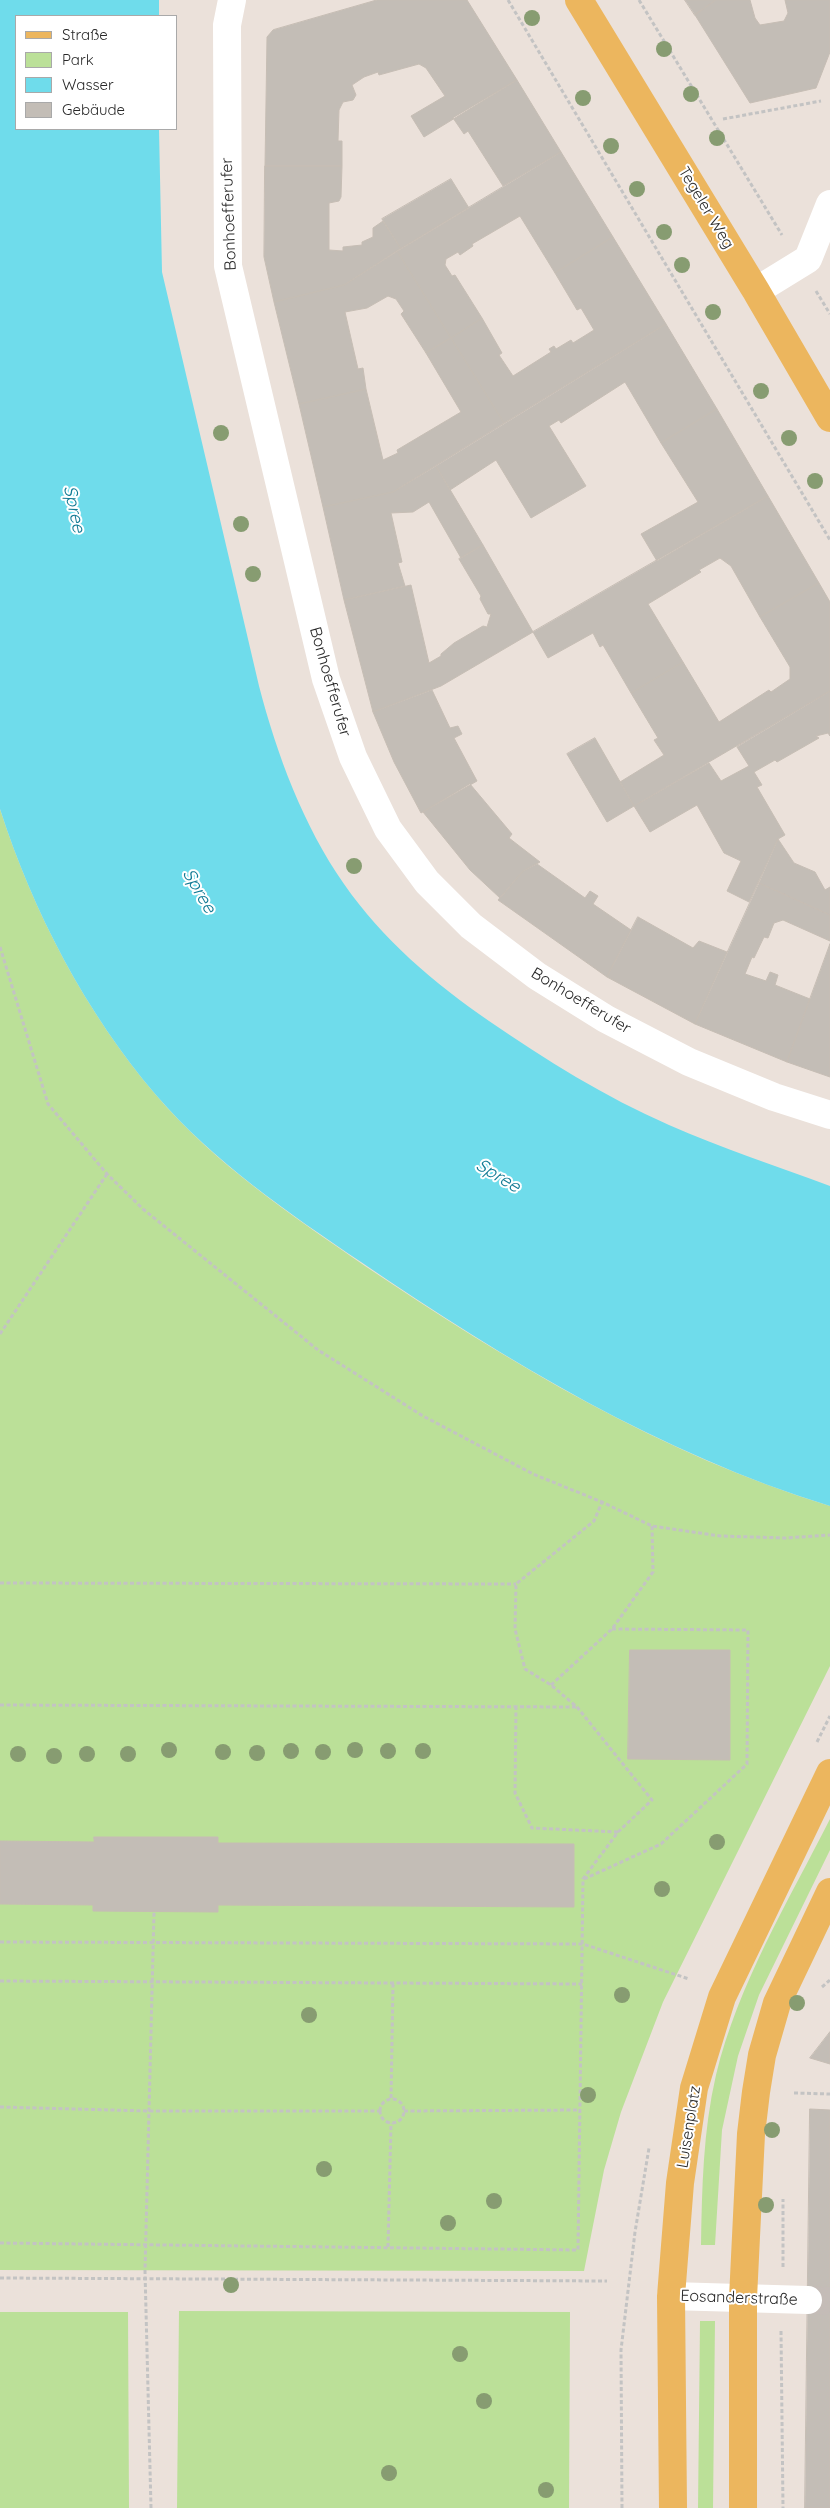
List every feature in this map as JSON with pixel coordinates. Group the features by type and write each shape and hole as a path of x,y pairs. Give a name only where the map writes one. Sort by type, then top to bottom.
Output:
{"main road":[{"name":"Tegeler Weg","path":"579,0 756,291 830,418"},
{"name":"Luisenplatz","path":"673,2508 671,2296 680,2183 694,2088 707,2039 722,1997 830,1773"},
{"path":"743,2508 743,2298 751,2134 762,2055 777,2002 830,1892"}],"street":[{"name":"Bonhoefferufer","path":"232,0 227,25 228,266 326,679 353,757 388,829 426,882 471,926 537,976 606,1019 689,1062 774,1097 830,1115"},
{"path":"756,291 808,258 830,204"},
{"name":"Eosanderstraße","path":"671,2296 795,2300"}],"path":[{"path":"508,0 830,540"},
{"path":"639,0 774,220"},
{"path":"723,119 821,101"},
{"path":"825,306 830,314"},
{"path":"0,947 48,1104 107,1174 143,1209 318,1350 423,1416 533,1474 602,1502 652,1526 720,1536 786,1538 830,1535"},
{"path":"0,1334 107,1174"},
{"path":"0,1583 516,1584 594,1521 602,1502"},
{"path":"551,1685 612,1630 653,1572 652,1526"},
{"path":"0,2243 145,2243 578,2250 583,1879 618,1832 652,1800 577,1707 551,1685 525,1669 515,1629 516,1584"},
{"path":"583,1879 661,1844 747,1764 748,1630 612,1630"},
{"path":"0,1705 577,1707"},
{"path":"516,1706 515,1793 532,1828 618,1832"},
{"path":"151,2508 145,2243 154,1983 154,1912"},
{"path":"0,1942 583,1944 689,1979"},
{"path":"820,1989 830,1980"},
{"path":"0,1981 582,1984"},
{"path":"391,2098 394,1984"},
{"path":"794,2093 830,2094"},
{"path":"391,2098 401,2102 404,2111 401,2120 391,2123 382,2119 379,2111 383,2102 391,2098"},
{"path":"0,2107 379,2111"},
{"path":"404,2111 580,2110"},
{"path":"388,2247 391,2123"},
{"path":"783,2193 795,2300 781,2355 783,2508"},
{"path":"0,2278 607,2281"}],"green space":[{"path":"0,809 28,886 64,960 85,996 107,1030 156,1095 203,1144 229,1166 282,1208 365,1266 419,1302 531,1371 647,1433 707,1461 768,1485 830,1506 830,1666 663,2002 621,2112 604,2170 584,2271 0,2270"},
{"path":"830,1819 830,1850 759,1995 738,2056 722,2130 715,2245 701,2245 708,2117 725,2041 737,2008 781,1912"},
{"path":"179,2311 570,2312 569,2508 177,2508"},
{"path":"0,2312 128,2312 129,2508 0,2508"},
{"path":"700,2321 715,2321 713,2508 698,2508"}],"water":[{"name":"Spree","path":"0,0 159,0 159,15 15,15 15,130 159,130 162,272 259,686 274,738 304,814 329,861 344,884 375,923 410,959 448,991 489,1021 554,1064 645,1114 729,1149 830,1186 830,1506 767,1485 706,1460 586,1402 472,1335 416,1299 279,1205 227,1165 179,1120 156,1095 107,1030 85,996 64,960 28,886 0,809"}],"building":[{"path":"377,0 467,0 517,80 424,137 411,116 445,96 426,68 419,64 379,75 378,72 364,77 352,85 356,95 353,100 343,102 339,110 338,141 342,141 342,166 265,166 267,37 273,30"},
{"path":"685,0 716,0 695,15"},
{"path":"716,0 750,0 755,18 760,25 784,21 788,13 785,0 830,0 830,52 816,88 750,103 695,15"},
{"path":"517,80 561,152 503,186 468,131 464,134 453,118"},
{"path":"561,152 613,237 555,273 520,216 472,244 473,246 460,255 458,252 446,259 445,265 452,276 455,275 482,318 451,338 397,251"},
{"path":"265,166 342,166 341,197 339,201 329,203 329,250 343,251 343,247 362,245 362,242 373,237 373,228 383,221 401,249 344,285 274,302 264,257"},
{"path":"451,179 469,208 401,249 382,219"},
{"path":"613,237 666,324 504,423 451,338 482,318 502,353 499,355 513,376 551,352 549,349 554,346 556,349 571,340 573,343 594,330 581,308 577,310 555,273"},
{"path":"397,251 451,338 426,353 401,314 404,311 396,299 388,296 367,308 345,312 358,369 363,368 366,389 299,404 274,302 344,285"},
{"path":"666,324 717,409 661,443 625,382 561,423 559,420 549,426 586,486 531,518 496,460 450,490 436,466"},
{"path":"451,338 504,423 393,492 323,507 299,404 366,389 383,460 398,453 397,450 461,412 426,353"},
{"path":"717,409 768,496 657,561 641,534 698,502 661,443"},
{"path":"436,466 483,545 461,558 429,502 413,512 391,513 402,562 398,563 405,586 344,600 323,507 393,492"},
{"path":"768,496 819,583 760,617 731,566 720,558 699,570 701,572 648,604 683,662 631,693 603,645 600,647 593,633 548,658 533,632"},
{"path":"483,545 533,632 441,686 373,712 344,600 411,585 429,663 441,656 454,643 483,626 487,627 491,614 488,614 480,599 481,596 459,559"},
{"path":"819,583 830,602 830,691 634,806 620,782 664,755 654,740 658,738 631,693 683,662 719,722 769,690 771,692 790,679 790,667 760,617"},
{"path":"432,690 450,728 458,726 462,734 454,738 477,781 421,813 394,762 373,712"},
{"path":"830,691 830,736 828,733 816,736 819,738 777,762 775,760 754,772 762,785 757,787 785,835 778,839 749,902 727,891 741,861 724,853 697,805 650,832 634,806 709,763 721,781 749,766 737,747"},
{"path":"595,738 634,806 607,822 567,754"},
{"path":"470,784 512,834 509,838 540,862 523,871 500,898 470,870 423,812"},
{"path":"778,839 794,863 815,872 825,890 830,887 830,915 759,883"},
{"path":"537,864 585,898 590,891 598,896 593,904 631,930 607,977 498,900 523,871"},
{"path":"759,883 830,915 830,941 783,920 774,923 768,938 764,937 754,958 752,957 745,974 766,981 770,972 778,975 775,985 810,999 787,1062 695,1024"},
{"path":"638,917 693,948 699,941 727,952 695,1024 607,977"},
{"path":"830,944 830,1077 787,1062"},
{"path":"630,1650 730,1650 730,1760 628,1759"},
{"path":"94,1837 218,1837 218,1843 574,1844 574,1907 218,1905 218,1912 93,1911 93,1905 0,1904 0,1841 94,1842"},
{"path":"830,2032 830,2064 810,2058"},
{"path":"810,2109 830,2110 830,2508 805,2508"}],"tunnel":[{"path":"808,2300 830,2301"}]}
